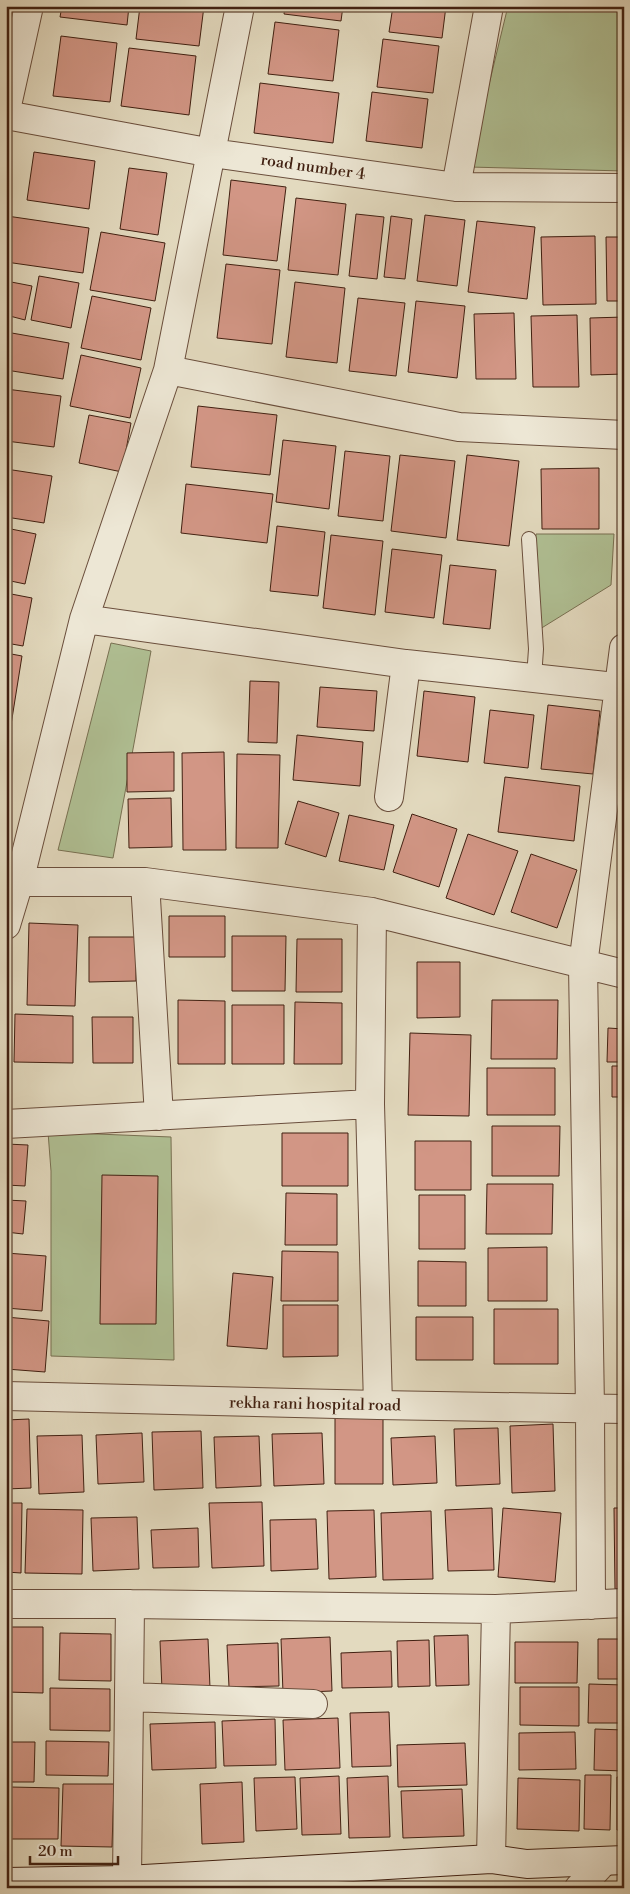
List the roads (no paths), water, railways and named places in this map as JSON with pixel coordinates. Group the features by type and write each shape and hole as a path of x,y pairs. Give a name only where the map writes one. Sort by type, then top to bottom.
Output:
{"street":[{"path":"6,110 29,6"},
{"path":"6,925 13,881 84,619 168,370 240,6"},
{"path":"456,187 489,6"},
{"name":"road number 4","path":"6,115 212,153 456,187 624,188"},
{"path":"168,370 459,426 624,435"},
{"path":"84,619 406,664 622,688"},
{"path":"591,1605 583,965 622,688 624,648"},
{"path":"389,797 406,664"},
{"path":"13,881 145,882 372,912 624,974"},
{"path":"145,882 159,1116"},
{"path":"372,912 370,1104 378,1405"},
{"path":"6,1124 370,1104"},
{"name":"rekha rani hospital road","path":"6,1396 624,1409"},
{"path":"6,1604 496,1609 624,1603"},
{"path":"127,1880 130,1604"},
{"path":"491,1859 496,1609"},
{"path":"129,1697 313,1704"},
{"path":"6,1882 99,1884 127,1880 491,1859 527,1864 614,1860"},
{"path":"579,1888 614,1860"}],"lane":[{"path":"530,539 536,649 534,678"}]}
